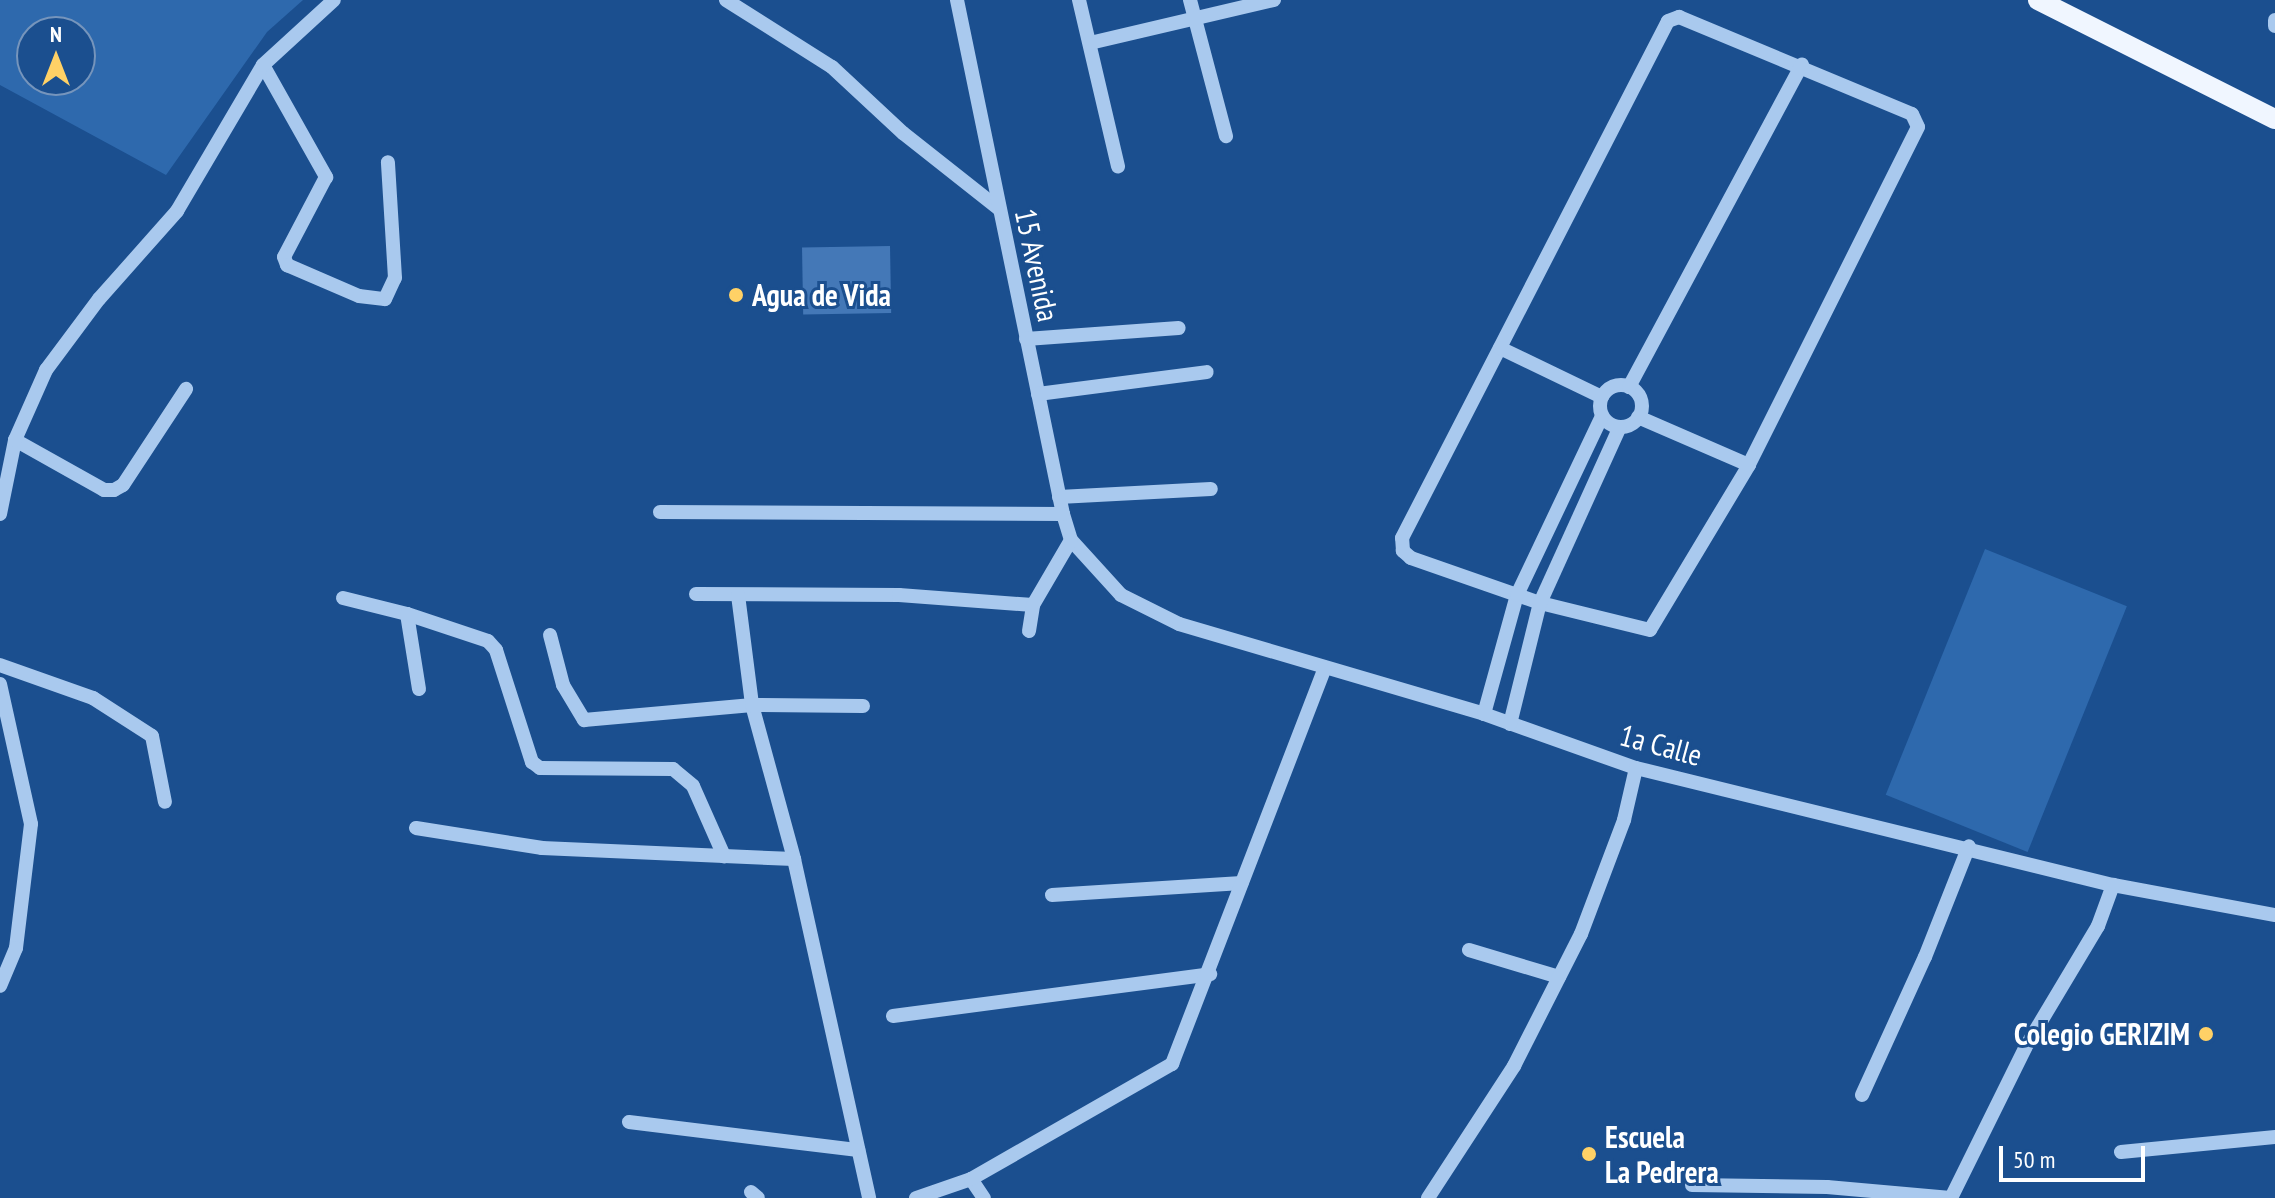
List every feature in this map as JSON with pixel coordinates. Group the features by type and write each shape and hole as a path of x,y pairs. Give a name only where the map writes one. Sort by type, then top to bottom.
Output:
{"main road":[{"path":"2038,0 2275,119"}],"street":[{"path":"0,514 15,440 46,370 99,299 177,211 263,65 334,0"},
{"path":"726,0 832,67 903,133 998,208"},
{"name":"15 Avenida","path":"957,0 1059,497 1071,540"},
{"path":"1079,0 1118,166"},
{"path":"1190,0 1226,136"},
{"path":"1090,43 1195,21 1274,0"},
{"path":"1693,19 1802,65 1912,114 1918,127 1749,465 1650,630 1540,603 1411,558 1403,551 1402,538 1668,21 1693,19"},
{"path":"263,65 326,177 284,257 287,265 359,296 385,299 395,278 388,162"},
{"path":"1629,387 1802,65"},
{"path":"1026,339 1179,328"},
{"path":"1500,348 1602,397"},
{"path":"1038,394 1207,372"},
{"path":"1602,397 1616,386 1629,387"},
{"path":"1510,724 1540,603 1620,427 1638,417 1641,404 1629,387"},
{"path":"15,440 104,490 114,490 123,485 186,389"},
{"path":"1484,714 1517,595 1602,416 1602,397"},
{"path":"1602,416 1620,427"},
{"path":"1638,417 1749,465"},
{"path":"1059,497 1211,489"},
{"path":"660,512 1063,514"},
{"path":"1029,631 1033,605 1071,540"},
{"name":"1a Calle","path":"1071,540 1121,595 1179,624 1484,714 1636,768 1969,846 2113,885 2275,915"},
{"path":"696,594 899,595 1033,605"},
{"path":"738,595 752,705 794,859 869,1198"},
{"path":"343,598 407,614 488,641 532,762 540,768 684,773 724,856"},
{"path":"407,614 419,689"},
{"path":"550,635 563,685 584,720 752,705 863,706"},
{"path":"0,665 93,698 152,736 165,802"},
{"path":"916,1198 971,1179 1166,1069 1210,974 1325,667"},
{"path":"0,684 31,824 16,948 0,986"},
{"path":"1428,1198 1514,1066 1559,977 1619,835 1636,768"},
{"path":"416,828 542,848 794,859"},
{"path":"1862,1095 1925,957 1969,846"},
{"path":"1052,895 1242,883"},
{"path":"1692,1185 1827,1187 1951,1198 2025,1048 2098,926 2113,885"},
{"path":"1469,950 1559,977"},
{"path":"893,1016 1210,974"},
{"path":"629,1122 858,1150"},
{"path":"2121,1152 2275,1137"},
{"path":"971,1179 984,1198"}],"shaded area":[{"path":"0,0 303,0 267,32 166,175 20,96 96,96 96,16 16,16 16,94 0,85"},
{"path":"1985,549 2127,606 2028,852 1886,795"}],"building":[{"path":"890,246 891,313 803,315 802,248"}],"place":[{"name":"Agua de Vida","path":"736,295"},
{"name":"Colegio GERIZIM","path":"2206,1034"},
{"name":"Escuela La Pedrera","path":"1589,1154"}]}
